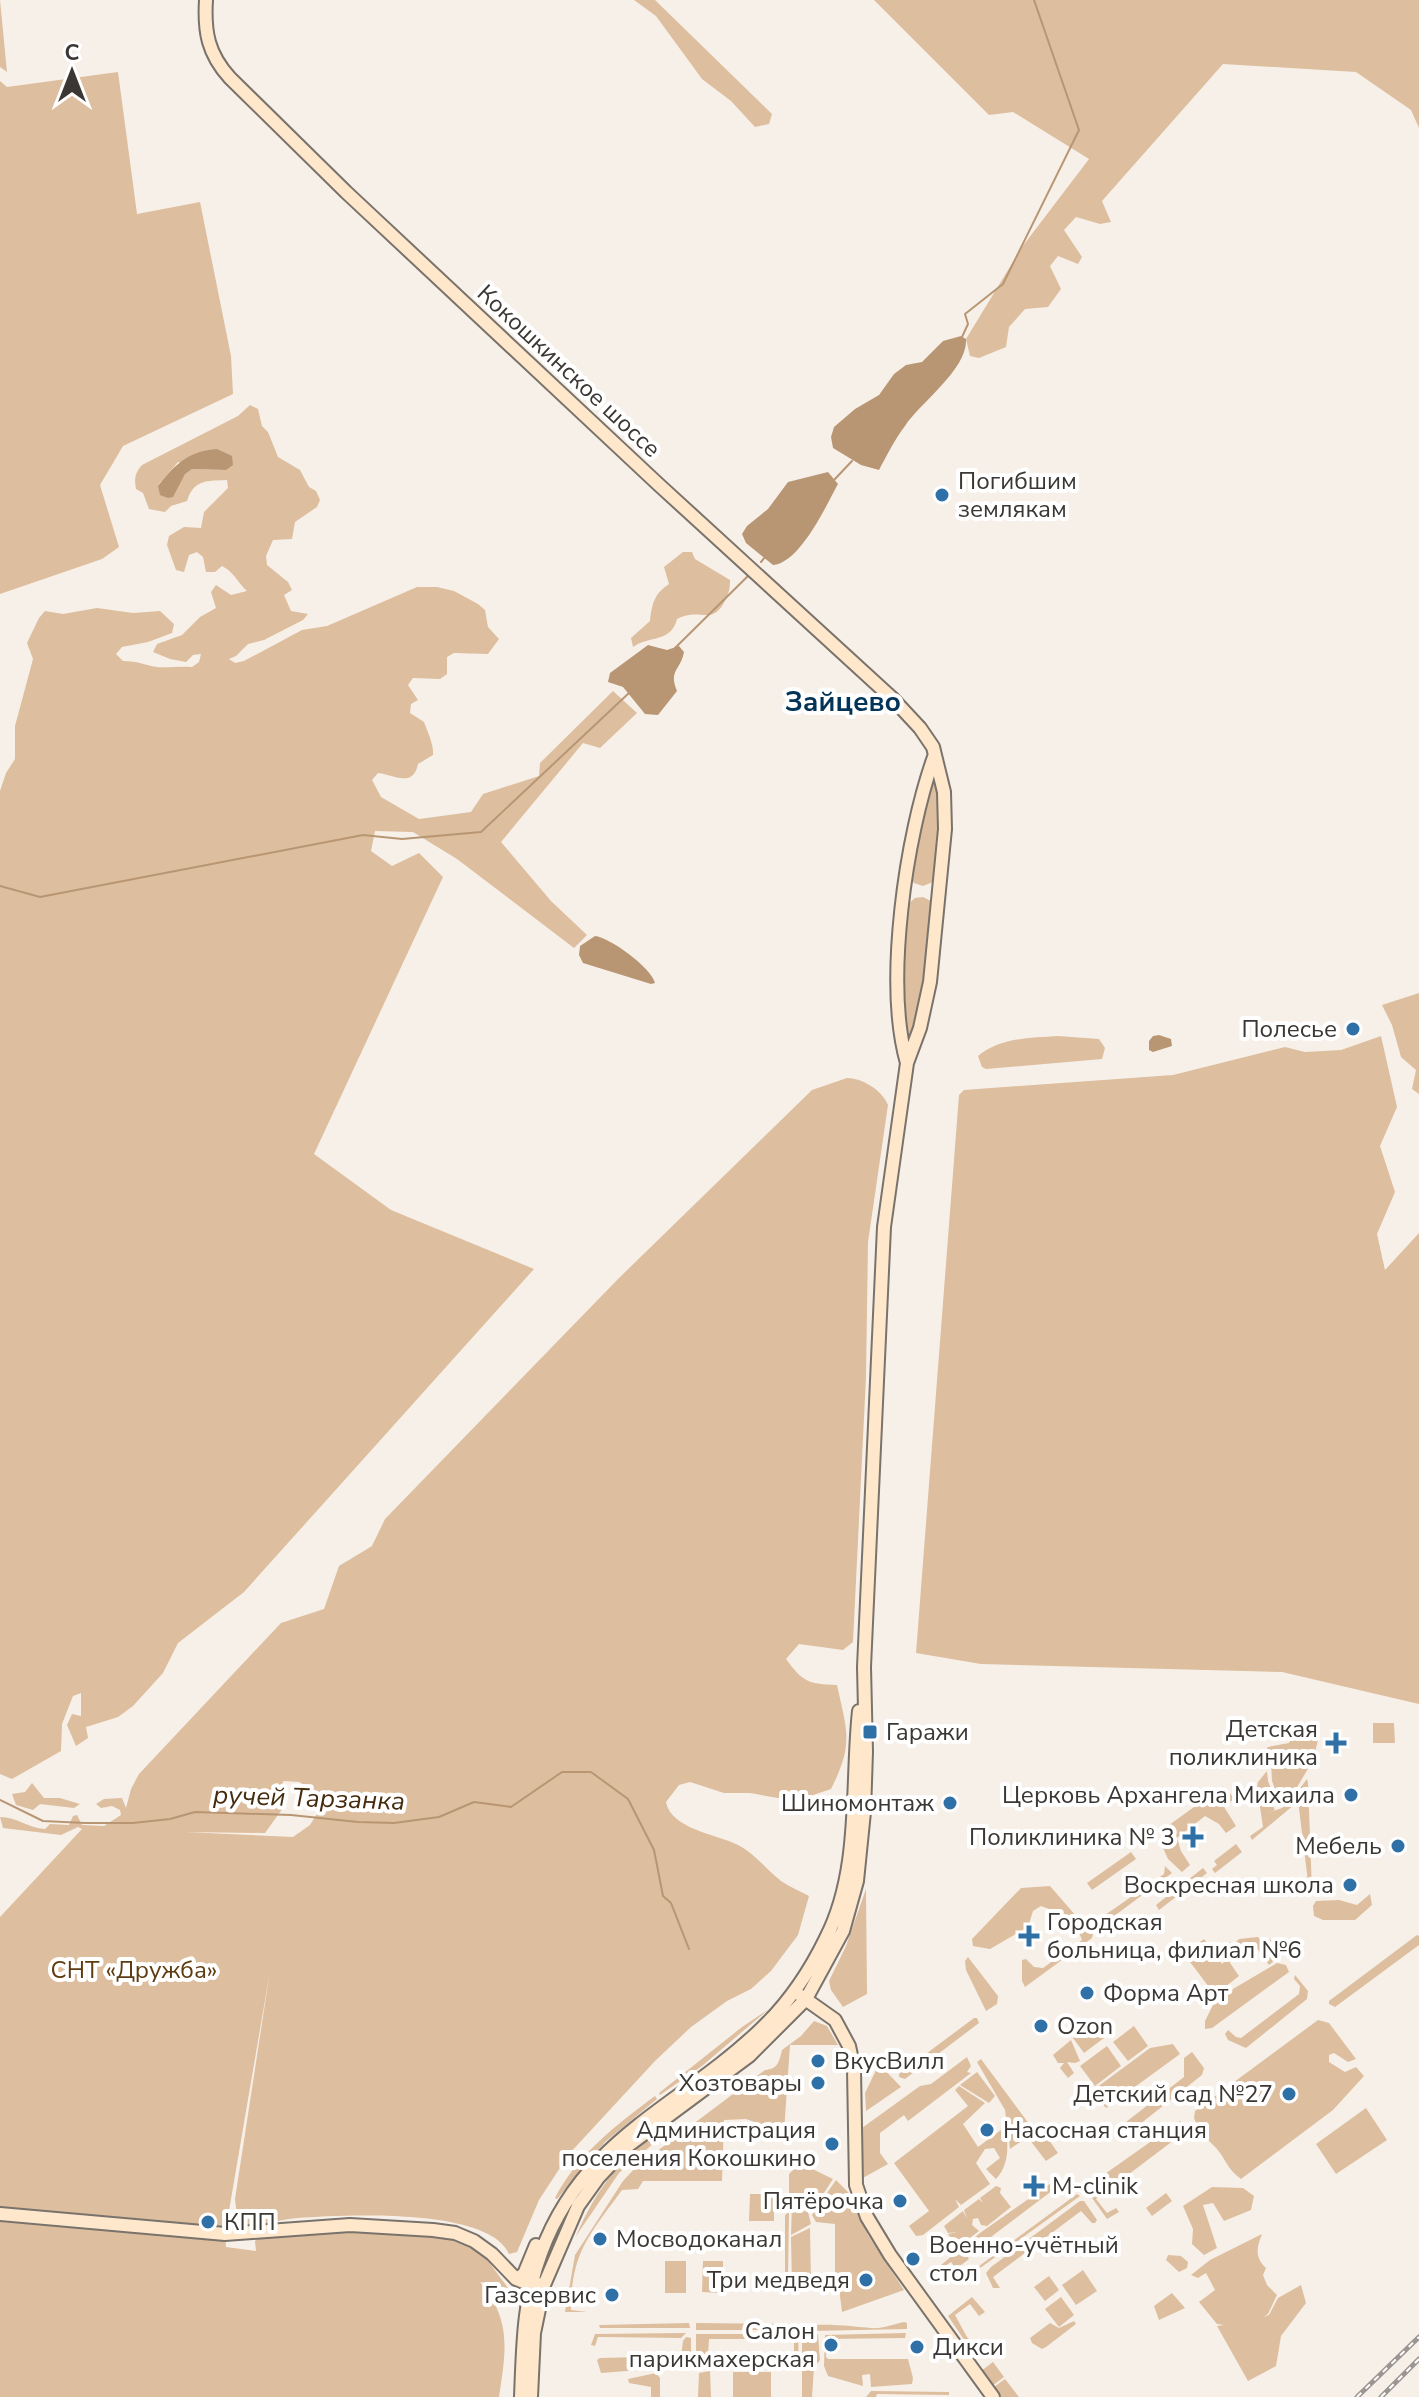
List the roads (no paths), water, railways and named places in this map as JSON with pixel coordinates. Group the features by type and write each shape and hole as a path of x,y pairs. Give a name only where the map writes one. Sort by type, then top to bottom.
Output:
{"main road":[{"name":"Кокошкинское шоссе","path":"206,0 208,44 230,78 346,192 658,484 873,679 927,737 941,781 945,807 930,982 920,1028 907,1063"},
{"path":"934,757 918,817 901,917 899,1027 907,1063 885,1211 882,1252 864,1668 866,1752 859,1867 845,1925 818,1989 843,2032 853,2058 856,2187 867,2217 884,2247 993,2397"},
{"path":"516,2279 524,2274 543,2231 566,2199 617,2142 641,2120 738,2049 800,1995 837,1911 849,1857 855,1745 864,1668"},
{"path":"749,2056 824,1970"},
{"path":"800,1995 833,2019"},
{"path":"0,2214 225,2234 350,2225 433,2230 455,2233 474,2241 492,2254 516,2279 531,2285 541,2283 578,2206 613,2160 648,2129 749,2056 804,2011 820,2012 833,2019"},
{"path":"521,2397 526,2312 531,2285 544,2244 566,2199"},
{"path":"534,2333 549,2269"},
{"path":"531,2285 536,2297 531,2397"}],"waterway":[{"path":"962,337 968,324 965,314 1003,284 1079,130 1034,0"},
{"path":"834,480 852,461"},
{"path":"761,562 766,556"},
{"path":"675,648 750,574"},
{"path":"0,886 40,897 363,835 402,839 481,832 630,692"},
{"name":"ручей Тарзанка","path":"0,1800 43,1821 133,1823 170,1819 195,1812 394,1823 439,1817 474,1802 511,1807 562,1772 591,1772 628,1799 654,1850 663,1896 671,1903 689,1949"}],"railway":[{"path":"1357,2397 1419,2337"},
{"path":"1381,2397 1419,2359"}],"place":[{"name":"Погибшим землякам","path":"942,495"},
{"name":"Полесье","path":"1353,1029"},
{"name":"Гаражи","path":"870,1732"},
{"name":"Детская поликлиника","path":"1336,1743"},
{"name":"Церковь Архангела Михаила","path":"1351,1795"},
{"name":"Шиномонтаж","path":"950,1803"},
{"name":"Поликлиника № 3","path":"1193,1837"},
{"name":"Мебель","path":"1398,1846"},
{"name":"Воскресная школа","path":"1350,1885"},
{"name":"Городская больница, филиал №6","path":"1029,1936"},
{"name":"Форма Арт","path":"1087,1993"},
{"name":"Ozon","path":"1041,2026"},
{"name":"ВкусВилл","path":"818,2061"},
{"name":"Хозтовары","path":"818,2083"},
{"name":"Детский сад №27","path":"1289,2094"},
{"name":"Насосная станция","path":"987,2130"},
{"name":"Администрация поселения Кокошкино","path":"832,2144"},
{"name":"M-clinik","path":"1034,2186"},
{"name":"Пятёрочка","path":"900,2201"},
{"name":"КПП","path":"208,2222"},
{"name":"Мосводоканал","path":"600,2239"},
{"name":"Военно-учётный стол","path":"913,2259"},
{"name":"Три медведя","path":"866,2280"},
{"name":"Газсервис","path":"612,2295"},
{"name":"Салон парикмахерская","path":"831,2345"},
{"name":"Дикси","path":"917,2347"}],"district":[{"name":"Зайцево","path":"843,702"}],"park label":[{"name":"СНТ «Дружба»","path":"134,1970"}]}
